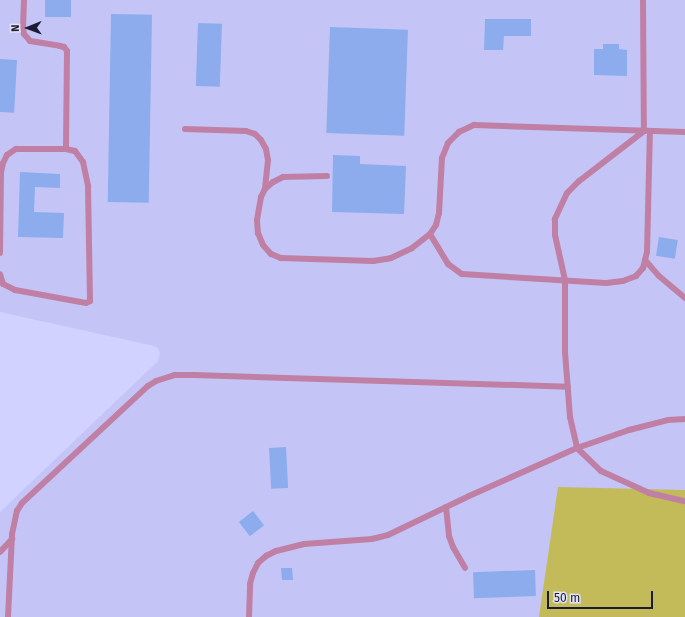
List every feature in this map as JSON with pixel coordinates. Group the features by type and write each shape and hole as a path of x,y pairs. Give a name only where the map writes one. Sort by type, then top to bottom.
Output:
{"lane":[{"path":"24,0 24,34 30,41 64,47 67,51 66,149"},
{"path":"430,234 448,264 462,274 606,283 623,281 636,276 643,268 647,252 647,131 643,0"},
{"path":"185,129 246,131 255,134 261,140 266,149 268,160 265,189 261,198 257,220 258,233 267,250 271,254 281,258 373,261 403,253 430,234 436,225 439,212 442,158 448,144 459,132 474,125 685,132"},
{"path":"647,131 579,181 567,193 555,218 554,235 565,280 565,352 572,434 577,448 600,471 649,493 685,502"},
{"path":"0,254 1,173 3,163 7,155 16,149 66,149 78,153 82,158 86,169 88,186 90,301 86,303 15,290 4,284 0,274"},
{"path":"265,189 273,182 284,177 326,176"},
{"path":"645,260 659,276 685,298"},
{"path":"8,617 12,539 17,512 29,496 148,386 165,378 175,375 194,375 568,387"},
{"path":"249,617 251,578 258,563 266,556 276,551 304,544 372,539 383,536 404,528 446,507 577,448 636,428 668,420 685,419"},
{"path":"446,507 449,536 453,547 465,568"},
{"path":"0,552 12,539"}],"shaded area":[{"path":"0,0 685,0 685,617 0,617 0,512 158,361 160,353 157,347 154,346 0,312"},
{"path":"558,487 685,490 685,617 539,617"}],"building":[{"path":"45,0 71,0 71,17 45,17"},
{"path":"111,14 152,15 149,203 108,202"},
{"path":"485,19 531,19 531,36 504,36 503,50 484,50"},
{"path":"198,23 222,24 220,87 196,86"},
{"path":"330,27 408,30 404,136 326,133"},
{"path":"603,44 619,44 619,49 627,50 627,76 594,75 594,49 603,49"},
{"path":"0,59 17,60 14,113 0,112"},
{"path":"333,155 360,156 360,164 406,166 404,214 332,212"},
{"path":"20,172 60,174 60,188 35,187 34,212 64,213 63,238 18,237"},
{"path":"659,237 678,240 675,259 656,256"},
{"path":"286,447 288,488 271,489 269,448"},
{"path":"253,511 264,525 250,536 239,522"},
{"path":"281,568 292,568 293,580 282,580"},
{"path":"535,570 536,596 474,598 473,572"}]}
